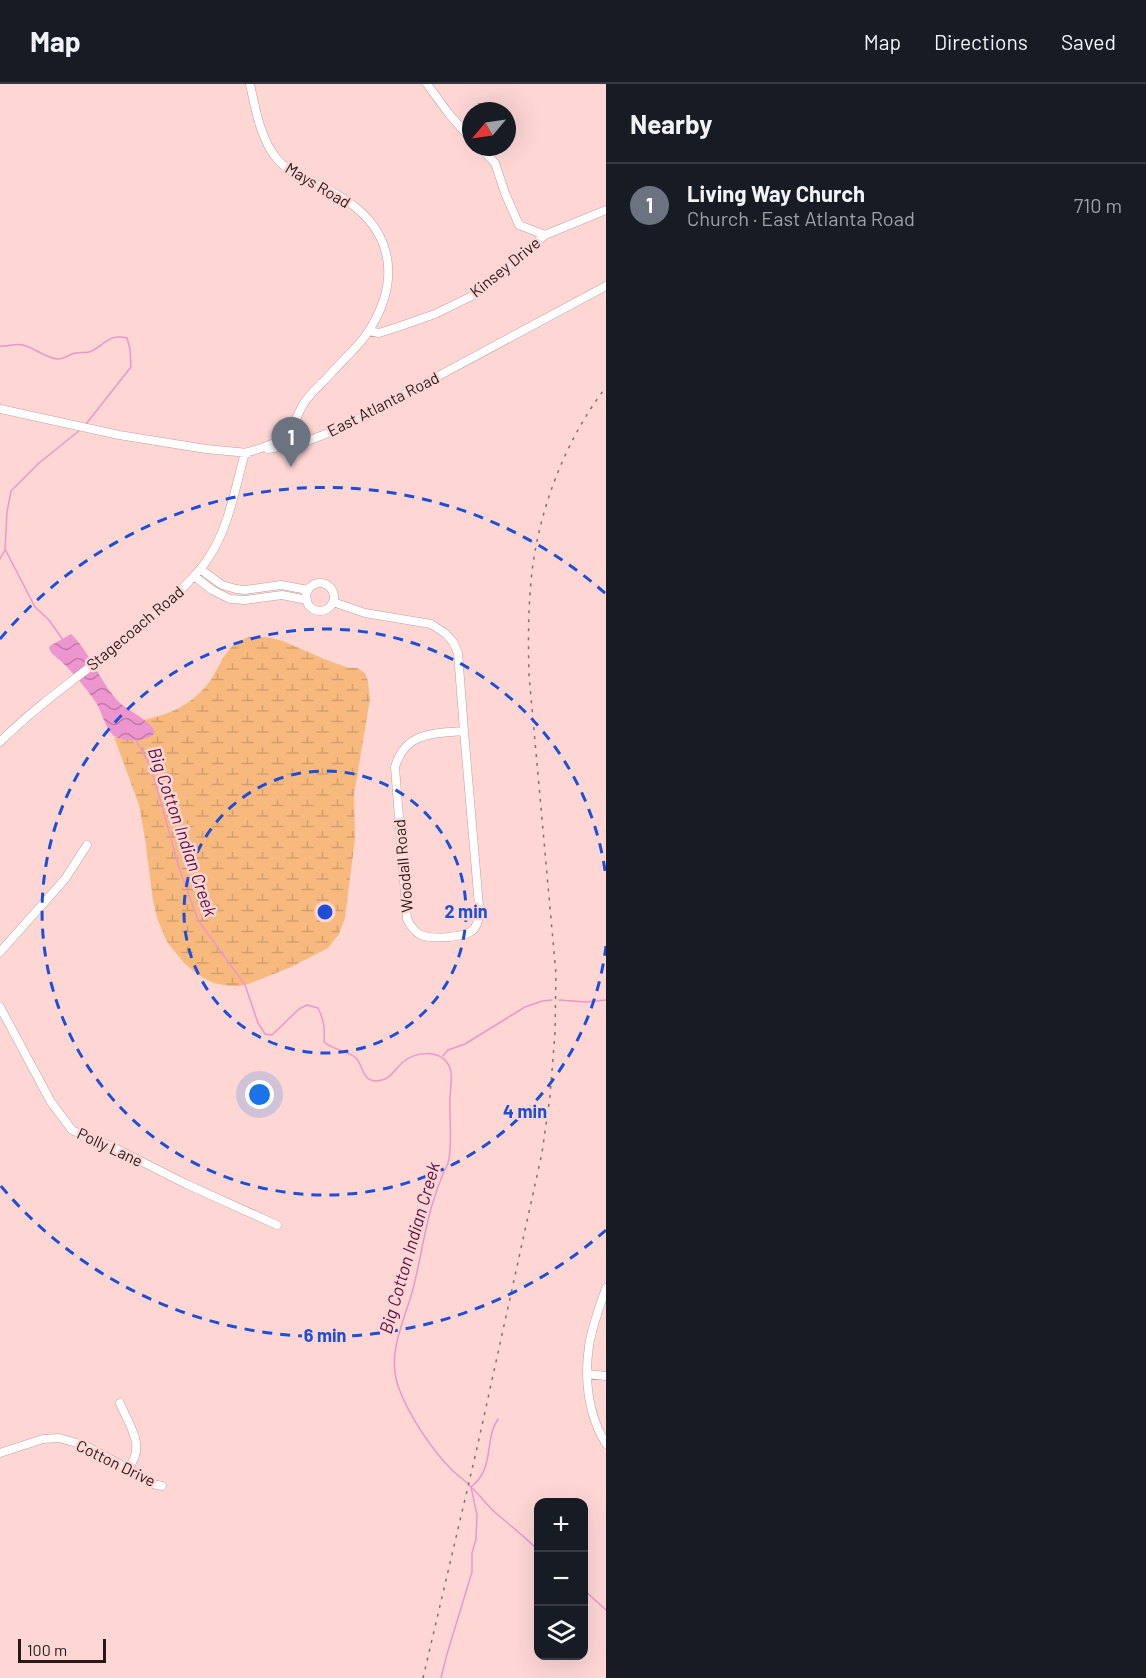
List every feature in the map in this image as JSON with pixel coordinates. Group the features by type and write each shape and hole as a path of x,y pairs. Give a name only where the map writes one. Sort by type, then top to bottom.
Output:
{"street":[{"name":"Mays Road","path":"245,453 270,445 285,437 304,402 369,332 381,306 388,270 386,249 376,228 362,212 337,194 310,182 280,163 265,141 250,84"},
{"path":"427,84 462,129"},
{"path":"488,156 495,163 519,225 545,235"},
{"name":"Kinsey Drive","path":"369,332 379,333 435,314 476,294 545,235 606,210"},
{"name":"East Atlanta Road","path":"0,409 119,435 206,449 245,453 302,443 364,416 606,286"},
{"name":"Stagecoach Road","path":"0,742 36,708 159,612 209,558 223,530 245,453"},
{"name":"Woodall Road","path":"197,572 222,585 245,590 281,585 309,590 316,584 326,585 333,592 333,602 327,609 320,611 310,607 307,600 282,595 230,599 216,593 197,572"},
{"path":"307,600 309,590"},
{"name":"Woodall Road","path":"333,602 366,614 431,624 446,634 458,653 479,919 473,930 465,935 424,936 414,930 407,919 395,767 405,747 420,736 464,731"},
{"path":"0,952 65,879 87,844"},
{"name":"Polly Lane","path":"0,1007 51,1102 72,1130 111,1146 186,1184 277,1225"},
{"path":"606,1288 589,1344 587,1374 594,1418 606,1444"},
{"path":"587,1374 606,1376"},
{"path":"120,1403 136,1440 138,1453 128,1468"},
{"name":"Cotton Drive","path":"0,1453 43,1439 59,1438 84,1445 153,1484 162,1486"}],"green space":[{"path":"249,637 266,637 283,641 324,659 349,668 357,668 365,673 370,699 354,795 355,839 345,918 339,934 328,948 289,968 248,984 230,986 213,983 197,974 184,963 167,942 153,901 139,805 114,737 138,740 146,721 143,720 172,712 196,696 210,681 229,650"}],"water":[{"path":"71,634 113,695 120,703 150,724 155,732 152,735 143,739 125,740 109,731 95,701 49,648"}],"waterway":[{"name":"Big Cotton Indian Creek","path":"0,346 23,345 58,359 75,353 89,352 115,337 127,338 131,367 86,424"},
{"name":"Big Cotton Indian Creek","path":"63,640 49,620 35,607 5,549 7,512 11,491 39,463 80,430"},
{"path":"0,559 5,550"},
{"name":"Big Cotton Indian Creek","path":"136,740 151,767 180,871 198,920 245,985 258,1023 265,1034 272,1035 299,1009 307,1005 318,1008 320,1012 324,1025 324,1042 356,1058 365,1075 371,1080 384,1080 403,1062 420,1054 439,1056 450,1068 451,1140 448,1164 432,1205 413,1289 398,1337 394,1361 395,1373 408,1408 436,1452 494,1511 534,1546"},
{"path":"443,1056 448,1050 465,1044 525,1007 552,1000"},
{"path":"559,1000 586,1002 606,1000"},
{"path":"472,1486 484,1471 491,1435 498,1419"},
{"name":"Big Cotton Indian Creek","path":"441,1678 472,1572 477,1515 471,1487"},
{"path":"588,1594 606,1610"}],"railway":[{"path":"423,1678 477,1448 542,1153 550,1096 555,1033 556,974 529,675 530,592 533,564 543,517 558,471 579,427 606,387"}],"place":[{"name":"Living Way Church","path":"291,467"}]}
